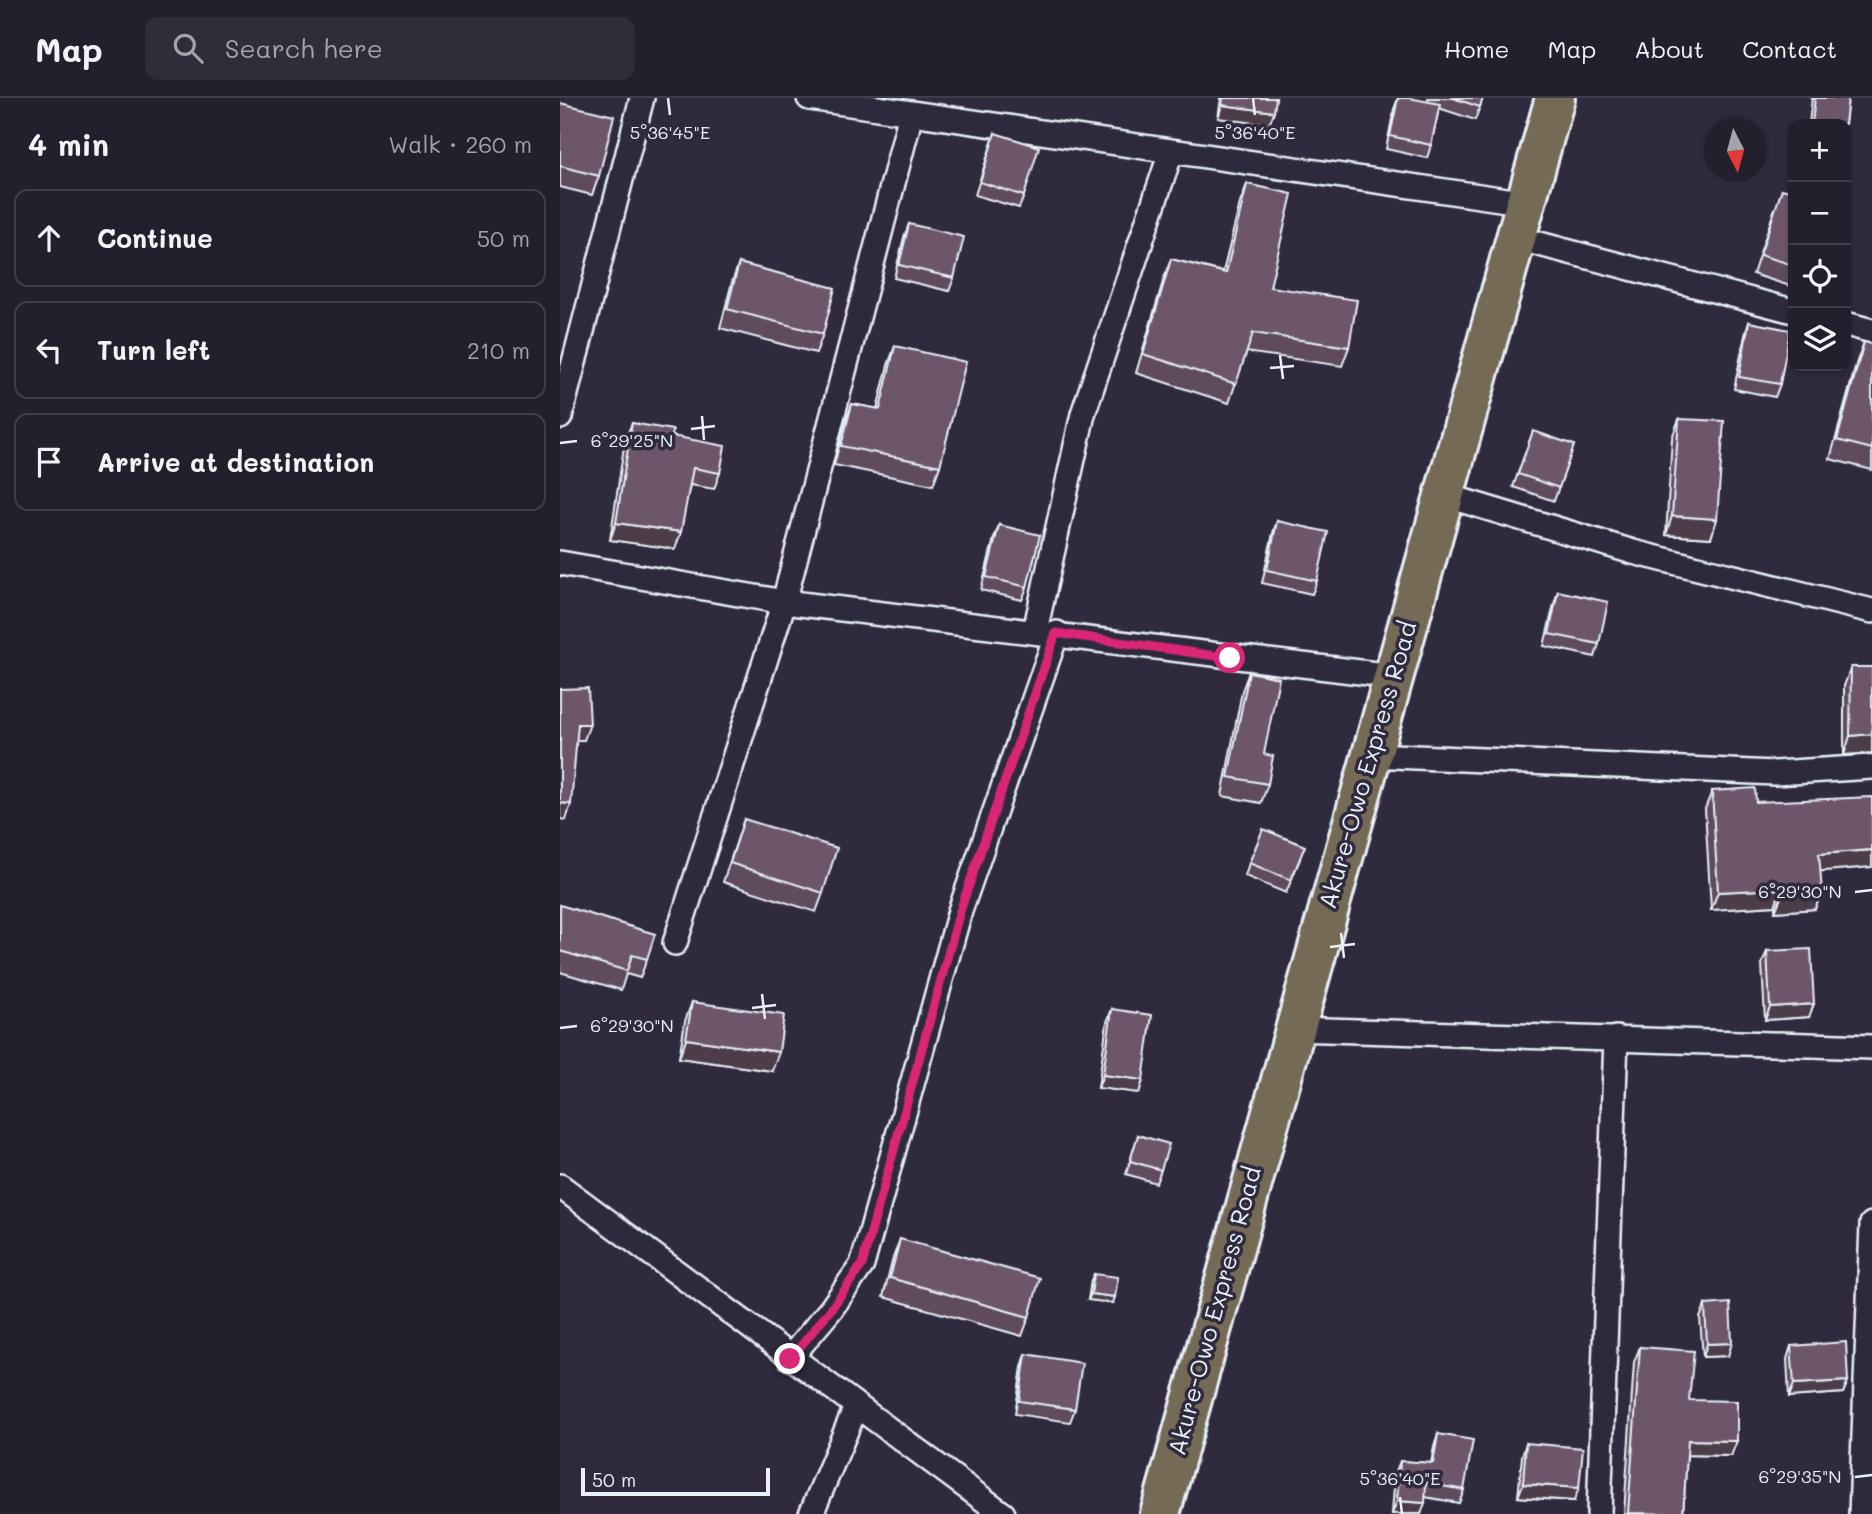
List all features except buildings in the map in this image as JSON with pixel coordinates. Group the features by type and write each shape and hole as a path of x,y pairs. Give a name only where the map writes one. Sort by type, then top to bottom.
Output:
{"highway":[{"name":"Akure-Owo Express Road","path":"1160,1514 1555,98"}],"street":[{"path":"560,417 642,98"},
{"path":"809,98 1171,152 1522,221 1788,310"},
{"path":"675,943 784,602 911,114"},
{"path":"790,1359 831,1309 862,1265 960,911 1046,632 1083,414 1171,152"},
{"path":"1851,325 1872,331"},
{"path":"1444,495 1633,552 1872,611"},
{"path":"560,563 784,602 1393,676"},
{"path":"1371,755 1775,773 1872,767"},
{"path":"1294,1029 1872,1046"},
{"path":"1599,1514 1616,1038"},
{"path":"560,1186 790,1359 1003,1514"},
{"path":"1861,1514 1872,1224"},
{"path":"811,1514 856,1407"}],"route":[{"path":"790,1359 831,1309 862,1265 960,911 1056,633 1230,658"}]}
